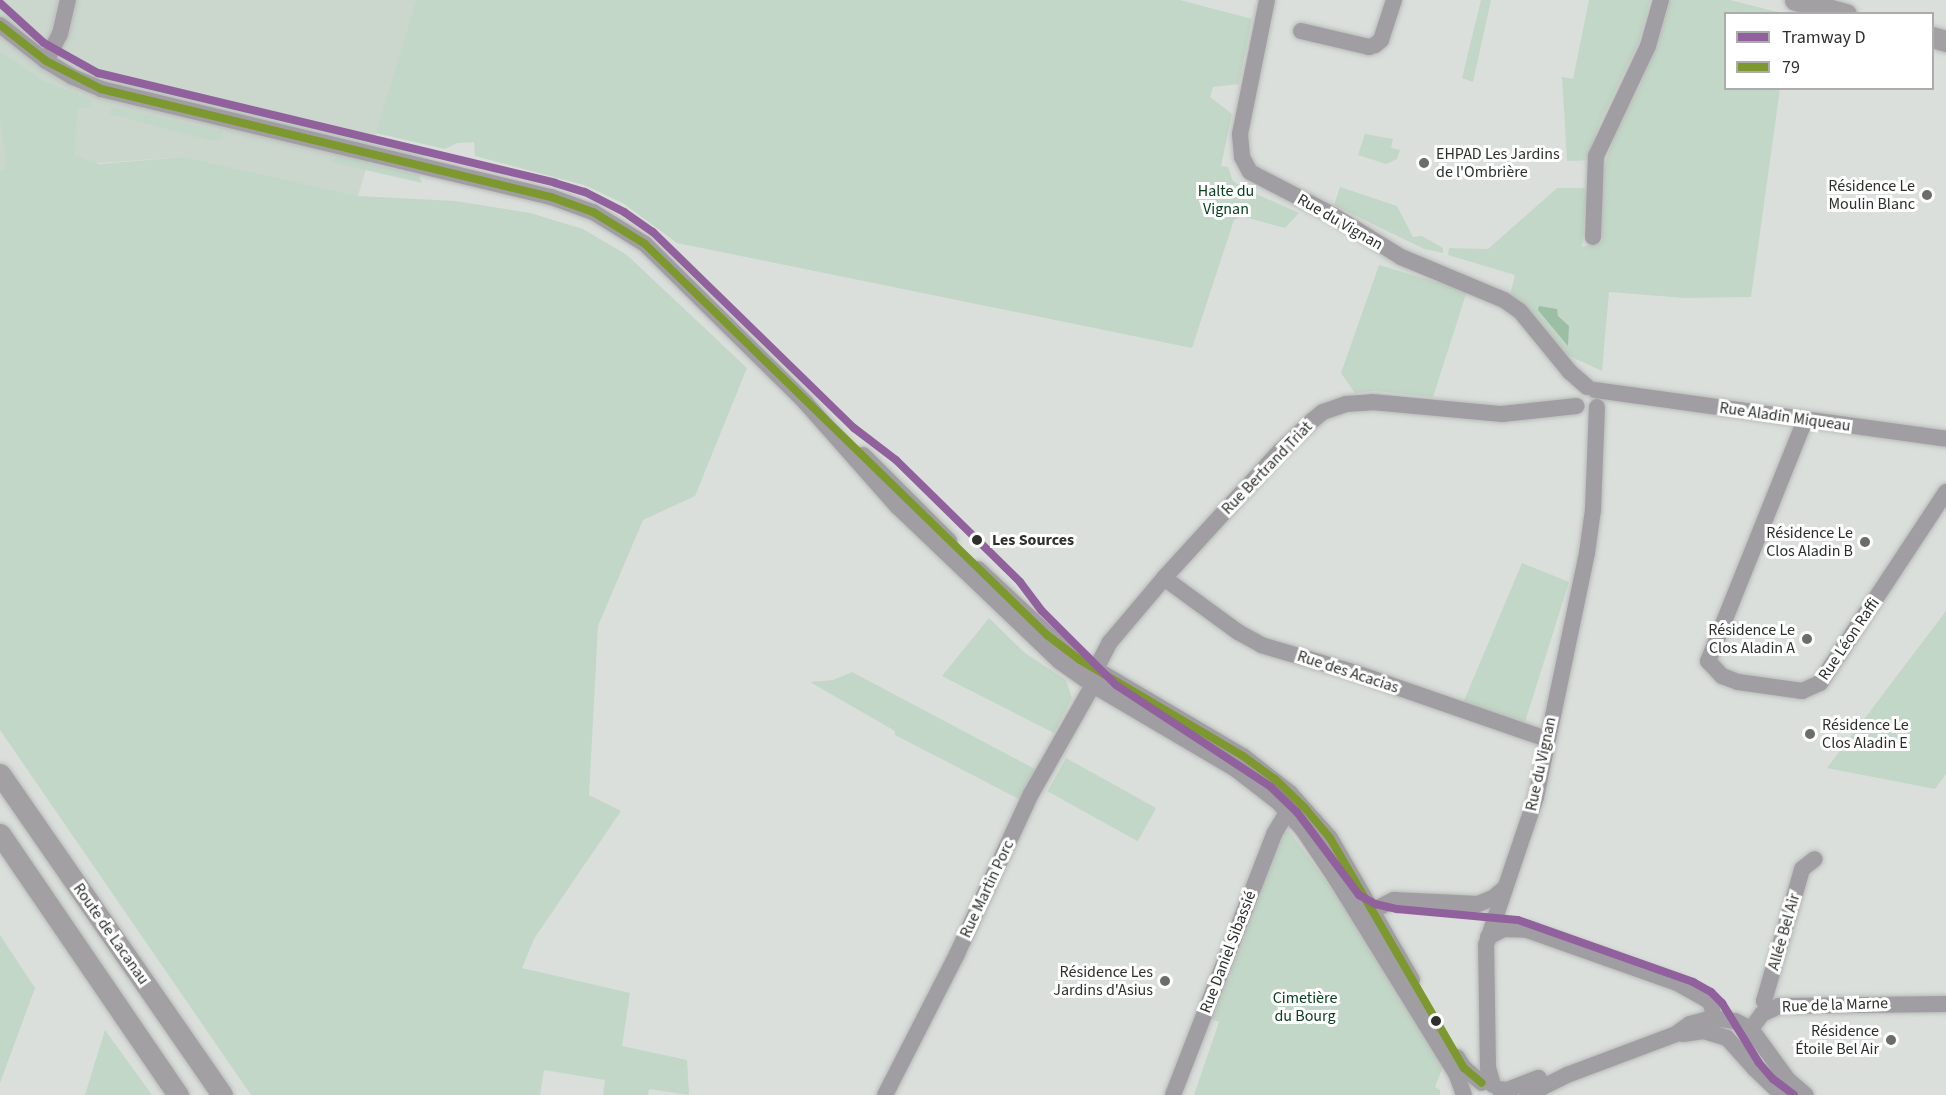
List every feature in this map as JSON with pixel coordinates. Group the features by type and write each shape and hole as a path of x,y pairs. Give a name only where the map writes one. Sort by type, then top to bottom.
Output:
{"main road":[{"path":"1795,0 1838,12"},
{"name":"Route de Lacanau","path":"0,774 222,1095"},
{"path":"0,834 178,1095"}],"street":[{"path":"46,61 60,34 68,0"},
{"name":"Rue du Vignan","path":"1267,0 1240,134 1242,157 1250,172 1333,216 1401,257 1504,300 1520,311 1570,372 1588,400 1596,439 1591,531 1529,824 1505,888 1505,896 1488,937 1485,981 1488,1068 1494,1088"},
{"path":"1301,32 1369,47 1375,45 1381,40 1394,0"},
{"path":"1593,237 1596,156 1648,46 1661,0"},
{"path":"0,25 46,61 73,77 111,92 551,197 593,212 627,231 669,265 805,402 904,513 1071,671 1094,677 1164,708 1275,779 1304,807 1330,838 1369,919 1456,1073 1464,1095"},
{"name":"Rue Aladin Miqueau","path":"1588,400 1623,394 1946,439"},
{"name":"Rue Bertrand Triat","path":"1094,677 1116,634 1164,578 1281,450 1312,420 1335,406 1372,402 1502,414 1588,400"},
{"name":"Rue Léon Raffi","path":"1805,420 1708,661 1717,673 1728,679 1787,690 1809,690 1824,679 1946,492"},
{"name":"Rue des Acacias","path":"1164,578 1238,633 1261,645 1356,673 1547,740"},
{"path":"1094,677 1234,768 1266,792 1287,812 1369,919 1464,1068 1494,1088"},
{"name":"Rue Martin Porc","path":"885,1095 957,954 1031,794 1094,677"},
{"name":"Rue Daniel Sibassié","path":"1173,1095 1274,834 1287,812"},
{"name":"Allée Bel Air","path":"1769,1009 1764,1001 1802,869 1815,859"},
{"path":"1369,919 1400,899 1478,904 1493,898 1505,888"},
{"path":"1488,937 1504,929 1527,930 1677,983 1708,1000 1712,1006 1713,1018"},
{"name":"Rue de la Marne","path":"1751,1029 1769,1009 1791,1005 1946,1004"},
{"path":"1676,1034 1690,1024 1713,1018 1735,1021 1751,1029 1788,1080 1806,1095"},
{"path":"1527,1095 1567,1075 1676,1034 1704,1031 1727,1038 1782,1095"},
{"path":"1464,1095 1471,1086 1507,1090 1539,1078 1567,1075"}],"shaded area":[{"path":"0,0 416,0 358,196 185,157 0,170"},
{"path":"1539,306 1557,309 1558,316 1569,326 1568,346 1538,310"}],"green space":[{"path":"0,0 29,28 24,35 0,12"},
{"name":"Halte du Vignan","path":"416,0 1180,0 1252,19 1239,84 1213,87 1210,97 1232,114 1221,166 1228,167 1233,181 1245,189 1299,213 1285,228 1241,216 1234,220 1192,348 677,243 623,203 584,185 475,156 474,142 457,143 445,149 376,133"},
{"path":"1481,0 1491,0 1473,82 1462,78"},
{"path":"1589,0 1650,0 1639,42 1600,122 1592,145 1590,160 1567,161 1562,77 1573,79"},
{"path":"1670,0 1730,0 1778,12 1724,12 1724,90 1780,90 1751,297 1685,298 1609,292 1602,371 1561,352 1510,295 1515,275 1448,255 1449,248 1488,249 1557,188 1587,188 1582,247 1602,242 1602,182 1606,161 1620,121 1638,90 1658,42"},
{"path":"0,51 42,80 91,100 91,107 77,108 74,156 99,164 185,157 358,196 455,201 530,213 583,229 627,255 747,368 695,496 643,520 598,626 589,795 621,811 534,939 522,968 630,993 622,1046 687,1060 689,1095 649,1089 648,1095 603,1095 605,1080 544,1070 540,1095 251,1095 0,730 0,170 5,169 6,157 0,118"},
{"path":"85,63 115,75 426,149 424,158 112,83 81,71"},
{"path":"111,107 222,132 223,139 210,140 110,114"},
{"path":"1365,134 1393,139 1391,148 1400,150 1397,159 1386,164 1358,155"},
{"path":"337,156 419,175 422,183 330,162"},
{"path":"1340,187 1397,206 1413,237 1422,236 1443,248 1443,253 1424,249 1334,205"},
{"path":"1379,265 1467,291 1433,397 1375,391 1355,393 1341,373"},
{"path":"1522,563 1569,582 1525,722 1463,703"},
{"path":"1946,611 1946,774 1935,789 1827,768"},
{"path":"989,618 1025,653 1066,680 1072,698 1054,733 942,676"},
{"path":"852,672 1035,769 1021,800 895,735 895,731 810,682 833,680"},
{"path":"1066,758 1156,808 1138,841 1048,791"},
{"name":"Cimetière du Bourg","path":"1289,831 1334,892 1443,1067 1435,1087 1440,1090 1440,1095 1194,1095 1219,1022 1210,1018 1281,832"},
{"path":"1395,905 1481,912 1478,917 1398,912"},
{"path":"1530,920 1695,979 1714,990 1727,1003 1718,1003 1528,927"},
{"path":"0,935 35,988 0,1083"},
{"path":"105,1030 152,1095 85,1095"}],"tram line":[{"name":"D","path":"0,3 44,43 98,73 555,183 585,192 624,212 653,232 854,428 896,460 1020,582 1042,611 1116,685 1271,787 1297,812 1359,895 1375,904 1397,909 1518,920 1693,982 1711,992 1722,1003 1759,1063 1773,1079 1794,1095"}],"transit line":[{"name":"79","path":"0,25 46,61 101,89 551,197 593,212 645,244 1047,635 1080,660 1243,756 1275,779 1304,807 1330,838 1464,1068 1482,1083"}],"place":[{"name":"EHPAD Les Jardins de l'Ombrière","path":"1424,163"},
{"name":"Résidence Le Moulin Blanc","path":"1927,195"},
{"name":"Les Sources","path":"977,540"},
{"name":"Résidence Le Clos Aladin B","path":"1865,542"},
{"name":"Résidence Le Clos Aladin A","path":"1807,639"},
{"name":"Résidence Le Clos Aladin E","path":"1810,734"},
{"name":"Résidence Les Jardins d'Asius","path":"1165,981"},
{"name":"Résidence Étoile Bel Air","path":"1891,1040"}]}
